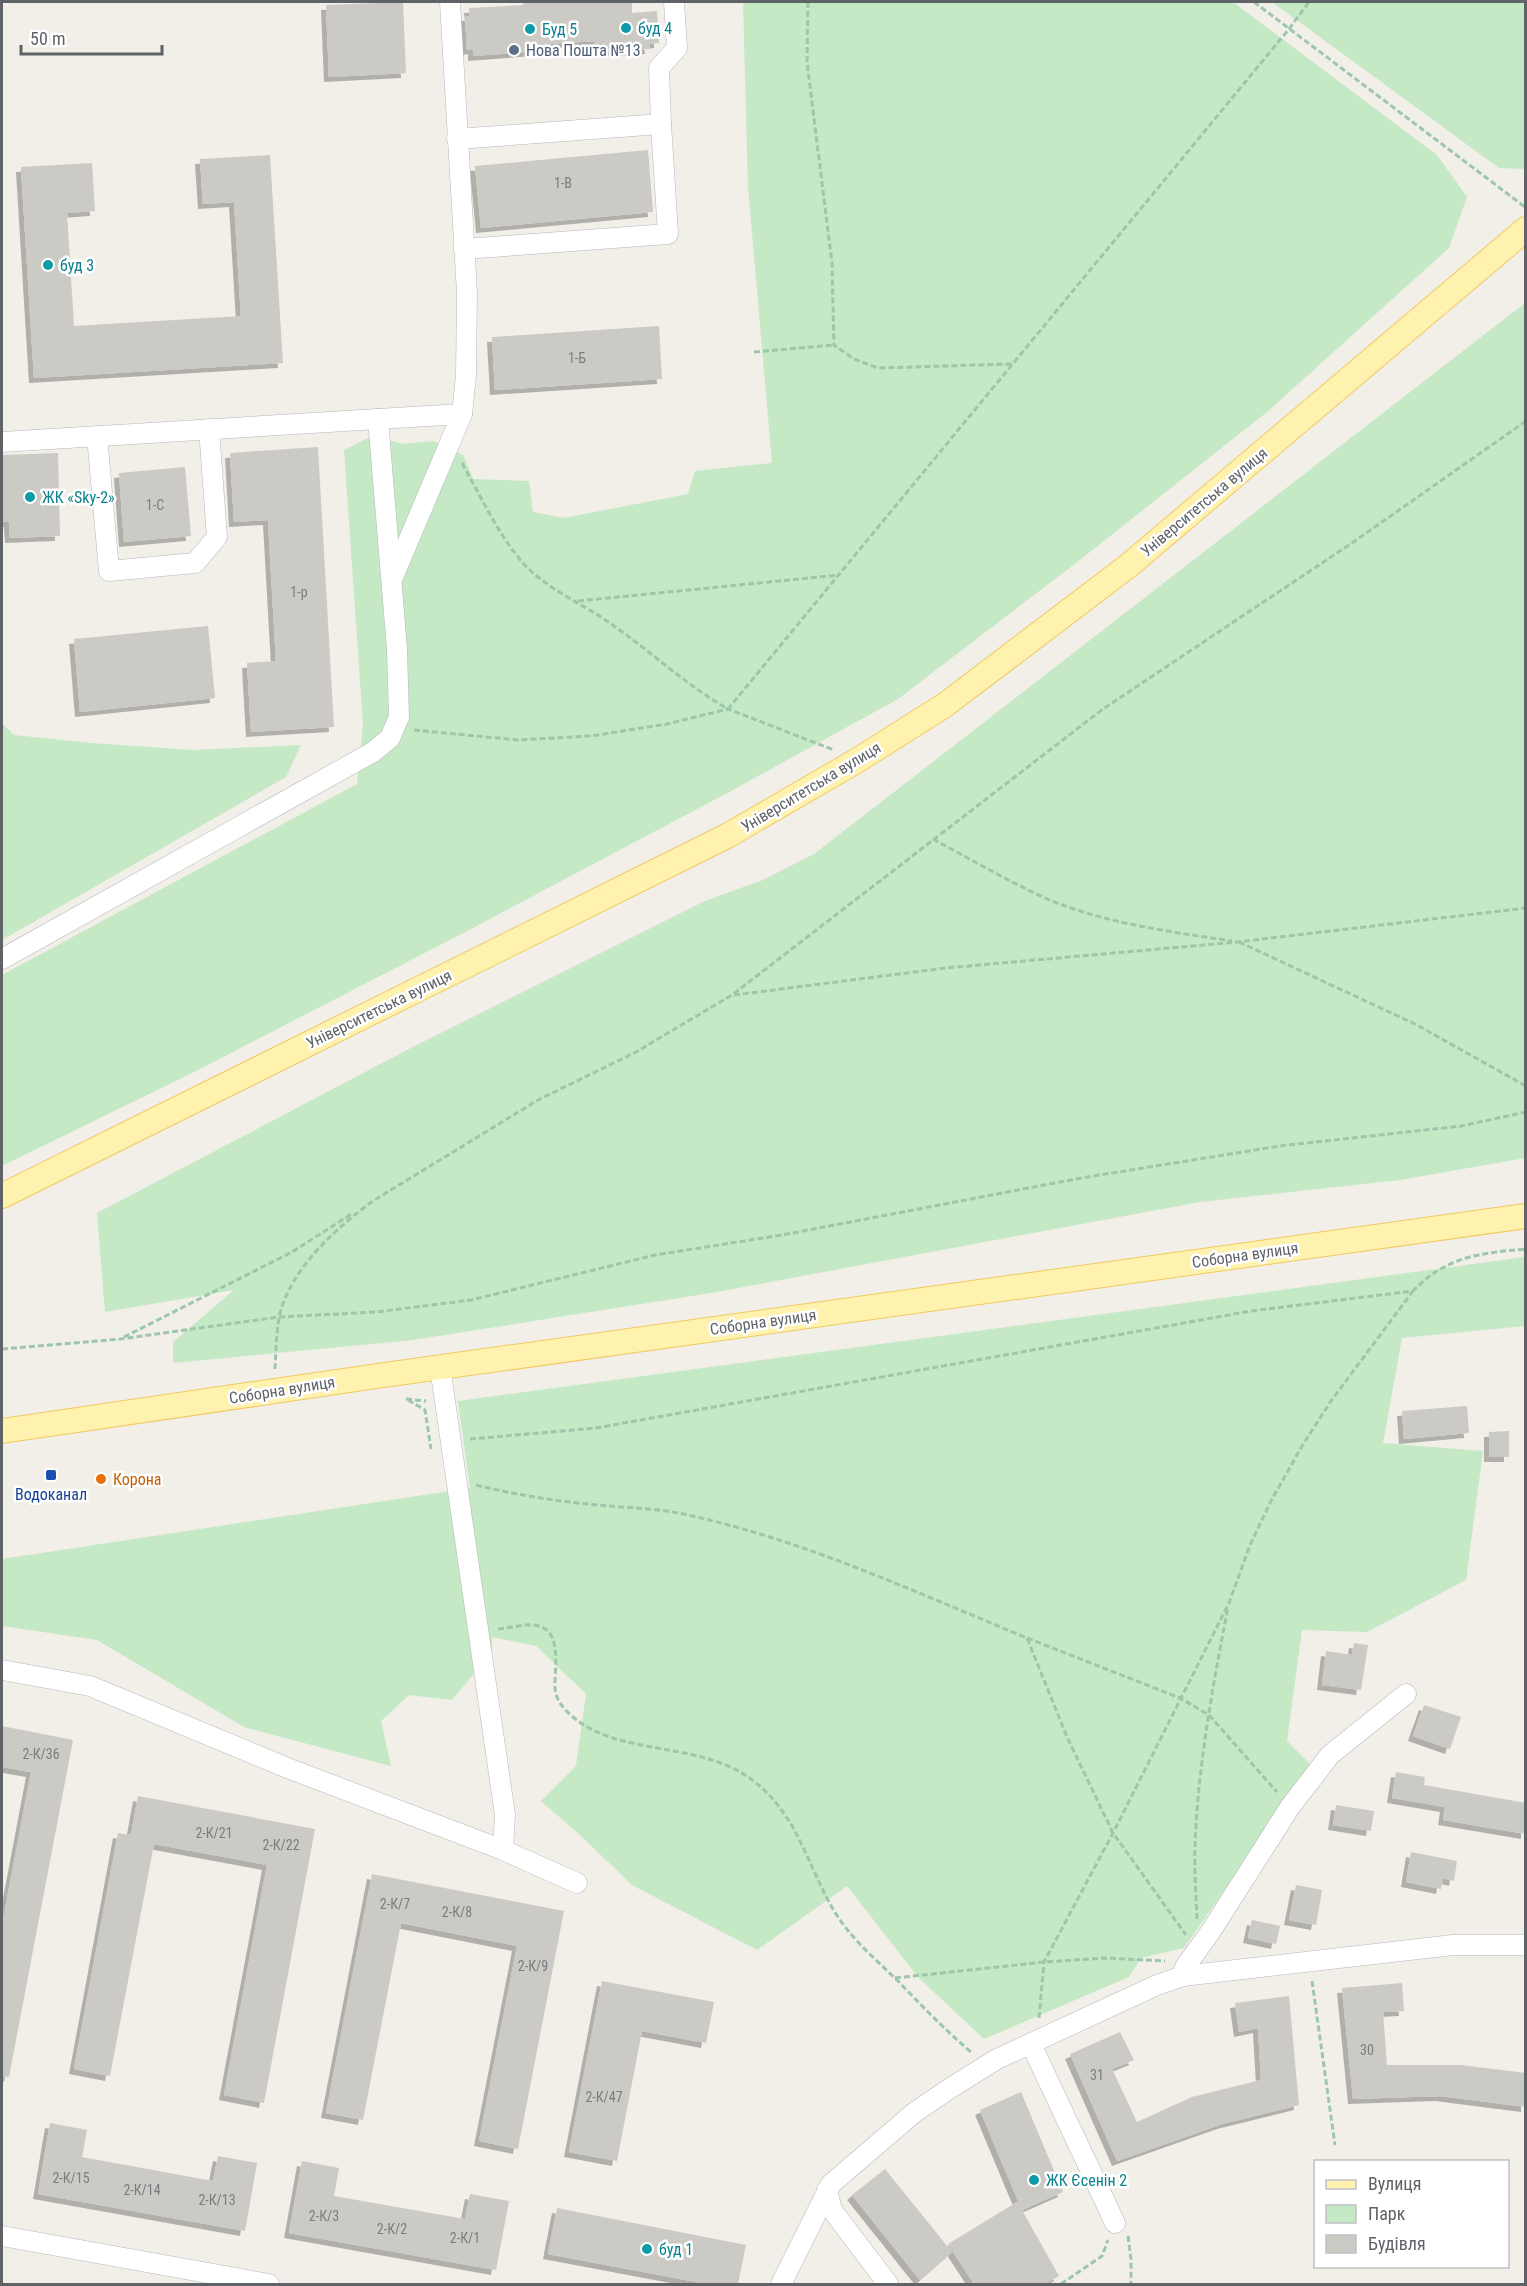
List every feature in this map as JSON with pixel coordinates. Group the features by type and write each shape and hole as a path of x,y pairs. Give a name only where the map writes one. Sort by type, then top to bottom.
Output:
{"main road":[{"name":"Університетська вулиця","path":"2,1196 727,836 858,760 945,705 1128,566 1526,229"},
{"name":"Соборна вулиця","path":"2,1431 440,1367 1526,1216"}],"street":[{"path":"391,581 462,414 466,375 464,249 450,2"},
{"path":"464,249 669,234 658,68 677,48 674,2"},
{"path":"457,139 661,124"},
{"path":"2,442 462,414"},
{"path":"2,959 373,752 390,738 399,717 399,685 378,419"},
{"path":"98,436 109,571 195,563 217,537 209,429"},
{"path":"440,1367 505,1815 503,1850"},
{"path":"2,1670 90,1686 290,1769 503,1850 576,1883"},
{"path":"1184,1972 1290,1807 1330,1755 1406,1694"},
{"path":"781,2284 827,2190 837,2177 915,2112 952,2086 987,2066 1184,1972 1453,1945 1526,1945"},
{"path":"1034,2042 1121,2226"},
{"path":"827,2190 832,2210 888,2284"},
{"path":"2,2236 269,2284"}],"path":[{"path":"808,2 807,62 832,263 834,345"},
{"path":"1254,2 1526,208"},
{"path":"396,728 443,735 518,740 629,731 728,709 1309,2"},
{"path":"754,352 834,345 854,359 878,368 1013,364"},
{"path":"120,1339 292,1252 538,1100 636,1052 732,995 1103,709 1352,543 1526,421"},
{"path":"450,444 494,523 518,558 541,579 643,646 709,698 728,709 858,760"},
{"path":"576,602 839,575"},
{"path":"933,839 1053,901 1111,919 1237,942 1415,1024 1526,1086"},
{"path":"732,995 946,968 1237,942 1526,908"},
{"path":"2,1348 120,1339 279,1317 376,1312 471,1300 655,1255 782,1234 1081,1178 1280,1146 1461,1126 1526,1112"},
{"path":"274,1392 279,1317 293,1284 314,1253 349,1219 373,1201"},
{"path":"1034,2042 1044,1962 1113,1833 1229,1603 1250,1545 1302,1446 1331,1401 1413,1291 1431,1274 1463,1257 1526,1248"},
{"path":"451,1440 596,1428 1251,1311 1413,1291"},
{"path":"406,1399 425,1410 432,1457"},
{"path":"456,1481 528,1497 686,1514 756,1532 826,1556 1180,1698 1209,1715 1290,1807"},
{"path":"1197,1950 1195,1846 1198,1797 1209,1715 1229,1603"},
{"path":"478,1630 535,1625 547,1632 556,1653 555,1689 561,1707 590,1730 607,1737 705,1757 754,1781 776,1802 792,1823 838,1917 857,1941 932,2016 987,2066"},
{"path":"1027,1638 1066,1737 1113,1833 1197,1950"},
{"path":"895,1978 1044,1962 1134,1958 1161,1960 1184,1972"},
{"path":"1309,1961 1335,2145"},
{"path":"1062,2284 1102,2256 1121,2226"},
{"path":"1121,2226 1131,2259 1131,2284"}],"green space":[{"path":"743,2 1233,2 1437,155 1467,197 1449,248 1267,412 1076,563 898,699 731,791 469,930 198,1070 2,1166 2,975 357,784 363,724 344,450 372,436 403,444 434,441 464,456 473,479 529,481 533,512 564,518 688,494 695,471 772,463 748,187"},
{"path":"1272,2 1525,2 1525,169 1499,168"},
{"path":"1525,303 1525,1158 1400,1180 1200,1202 711,1293 413,1340 173,1363 173,1342 234,1290 105,1312 97,1213 407,1050 705,901 763,880 814,854"},
{"path":"2,723 14,735 91,743 193,750 301,745 286,777 2,940"},
{"path":"1525,1257 1525,1326 1402,1338 1383,1443 1483,1451 1466,1580 1367,1632 1302,1630 1287,1741 1311,1765 1184,1948 1141,1958 1129,1977 984,2039 918,1977 847,1886 757,1950 632,1885 541,1801 576,1766 586,1694 536,1646 492,1637 492,1652 452,1700 409,1695 381,1721 391,1766 244,1727 97,1640 2,1626 2,1559 470,1488 458,1401"}],"building":[{"path":"403,2 406,73 329,77 326,5"},
{"name":"Буд 5","path":"523,2 632,2 632,13 657,11 659,43 649,44 650,49 605,52 604,44 595,44 594,41 537,45 537,51 473,56 473,49 467,50 465,16 470,16 469,8 523,5"},
{"path":"648,150 653,212 481,228 475,166"},
{"name":"буд 3","path":"270,155 283,363 34,378 21,167 92,163 95,211 67,213 74,326 241,316 234,202 203,204 200,159"},
{"path":"659,326 662,379 495,390 492,337"},
{"path":"318,447 334,727 251,732 247,663 276,661 268,520 234,522 230,453"},
{"name":"ЖК «Sky-2»","path":"58,453 60,536 10,538 9,522 2,522 2,455"},
{"path":"185,467 191,536 124,542 119,473"},
{"path":"208,626 215,698 80,712 74,639"},
{"path":"1467,1406 1469,1433 1404,1439 1402,1411"},
{"path":"1509,1431 1509,1457 1489,1457 1489,1432"},
{"path":"1354,1643 1368,1645 1361,1690 1322,1685 1326,1651 1352,1655"},
{"path":"1424,1705 1461,1717 1450,1749 1413,1736"},
{"path":"2,1726 73,1740 9,2077 2,2076 2,1925 31,1772 2,1767"},
{"path":"1396,1772 1425,1777 1424,1785 1526,1803 1526,1834 1443,1820 1445,1807 1392,1798"},
{"path":"138,1796 315,1829 264,2103 224,2095 267,1865 154,1844 110,2076 74,2069 118,1833 131,1835"},
{"path":"1336,1805 1374,1811 1371,1831 1333,1825"},
{"path":"1411,1852 1457,1861 1454,1881 1443,1878 1441,1889 1406,1882"},
{"path":"372,1874 564,1911 518,2149 479,2141 517,1946 401,1923 363,2120 326,2113"},
{"path":"1296,1885 1322,1890 1316,1925 1289,1920"},
{"path":"1252,1920 1280,1926 1276,1944 1248,1938"},
{"path":"602,1981 714,2002 706,2043 642,2031 617,2161 569,2152"},
{"path":"1402,1983 1404,2011 1383,2012 1387,2065 1461,2065 1526,2073 1526,2107 1440,2096 1353,2099 1342,1988"},
{"path":"1289,1996 1299,2105 1222,2124 1117,2161 1070,2054 1120,2032 1134,2060 1112,2069 1137,2122 1192,2097 1261,2080 1258,2028 1239,2032 1235,2003"},
{"name":"ЖК Єсенін 2","path":"1021,2092 1063,2192 1022,2210 1059,2276 1045,2284 974,2284 948,2244 1017,2202 1021,2208 980,2110"},
{"path":"50,2123 87,2130 82,2157 213,2181 218,2156 257,2163 245,2231 38,2194"},
{"path":"302,2161 339,2168 334,2196 465,2219 470,2194 509,2201 496,2270 289,2233"},
{"path":"885,2169 952,2252 920,2280 852,2195"},
{"name":"буд 1","path":"557,2208 746,2245 738,2284 707,2284 548,2254"}],"place":[{"name":"буд 4","path":"626,28"},
{"name":"Буд 5","path":"530,29"},
{"name":"Нова Пошта №13","path":"514,50"},
{"name":"буд 3","path":"48,265"},
{"name":"ЖК «Sky-2»","path":"30,497"},
{"name":"Водоканал","path":"51,1475"},
{"name":"Корона","path":"101,1479"},
{"name":"ЖК Єсенін 2","path":"1034,2180"},
{"name":"буд 1","path":"647,2249"}]}
